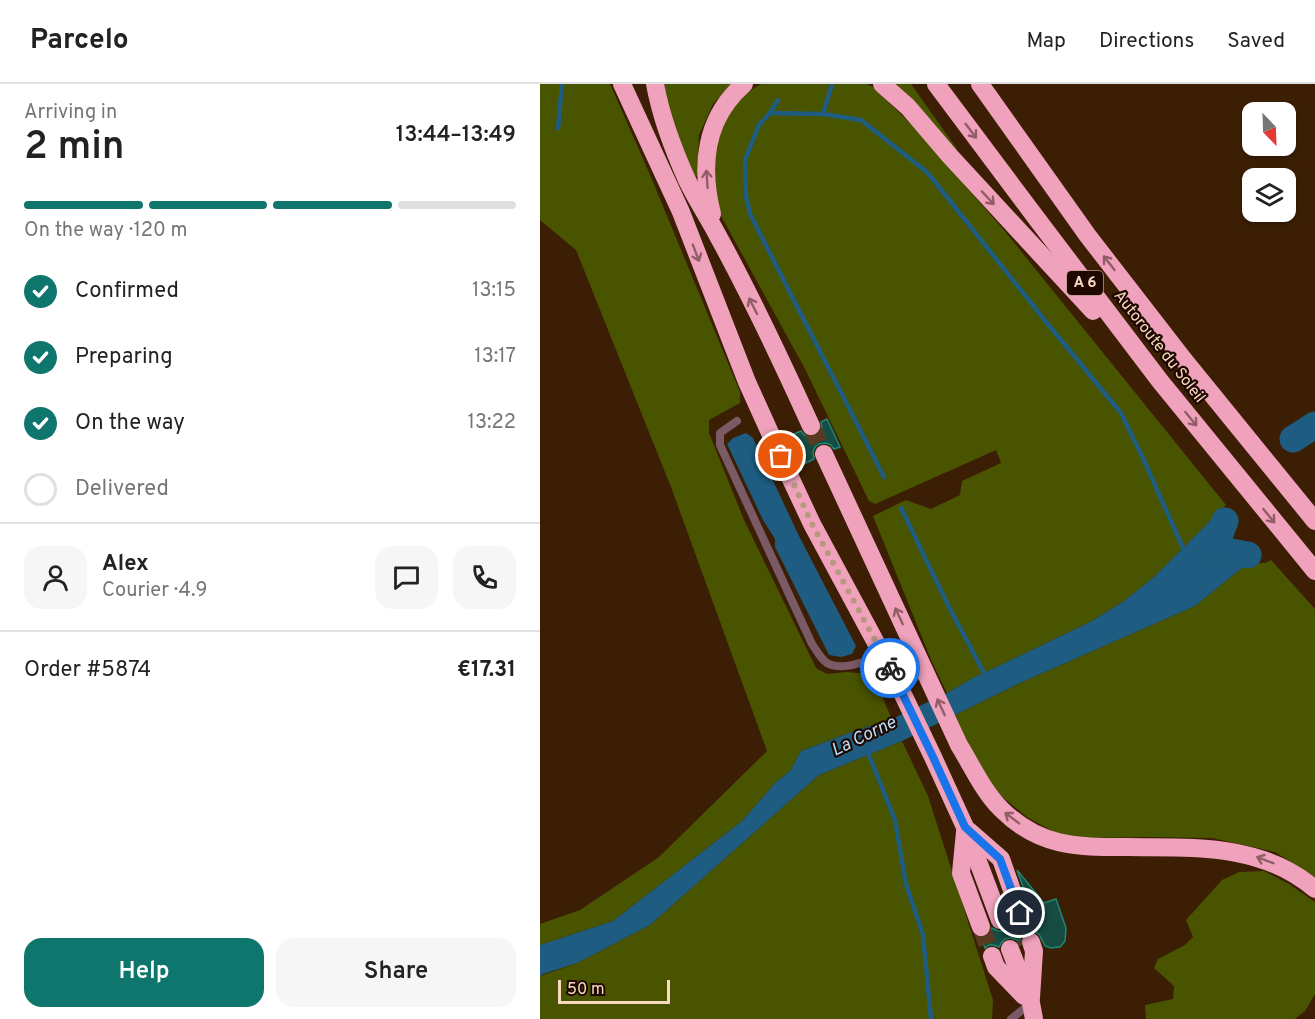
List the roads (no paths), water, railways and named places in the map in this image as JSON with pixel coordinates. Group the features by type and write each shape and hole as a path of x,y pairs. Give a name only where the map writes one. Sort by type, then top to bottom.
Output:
{"highway":[{"path":"622,84 681,212 747,382 789,475 812,524 896,680 933,757 965,827 1000,920"},
{"path":"645,84 681,212"},
{"path":"655,84 670,140 687,180 780,358 811,426"},
{"path":"718,236 707,186 708,148 721,111 732,95 744,84"},
{"path":"882,84 908,107 949,155 1174,399"},
{"name":"Autoroute du Soleil","path":"936,84 1174,399 1315,571"},
{"name":"Autoroute du Soleil","path":"980,84 1088,236 1315,521"},
{"path":"824,454 959,745 983,785 1002,810 1031,832 1064,844 1088,847 1190,848 1240,853 1270,862 1315,889"},
{"path":"1010,949 1033,1011"}],"lane":[{"path":"736,421 720,433 720,445 812,644 821,657 830,664 852,665 883,656"},
{"path":"1011,1019 1033,1011"}],"water":[{"path":"746,433 753,438 799,536 856,646 852,654 841,657 829,655 775,547 775,539 763,520 727,444 733,438"},
{"path":"1215,516 1248,563 1195,606 1020,683 902,741 819,775 650,925 577,963 540,977 540,945 613,921 742,821 776,782 790,771 801,751 892,719 1090,622 1124,601 1155,576"}],"waterway":[{"path":"558,128 562,84"},
{"path":"778,100 770,113 823,114 832,84"},
{"path":"770,113 759,125 745,160 746,196 750,214 884,477"},
{"path":"823,114 861,120 927,172 1121,413 1183,548"},
{"name":"La Corne","path":"1293,439 1315,425"},
{"path":"901,508 984,673"},
{"name":"La Corne","path":"1214,549 1225,521"},
{"path":"1214,549 1248,555"},
{"path":"867,750 895,820 906,884 923,935 931,1019"}],"tunnel":[{"path":"811,426 824,454"},
{"path":"1010,916 1021,945"},
{"path":"981,927 992,956"}]}
